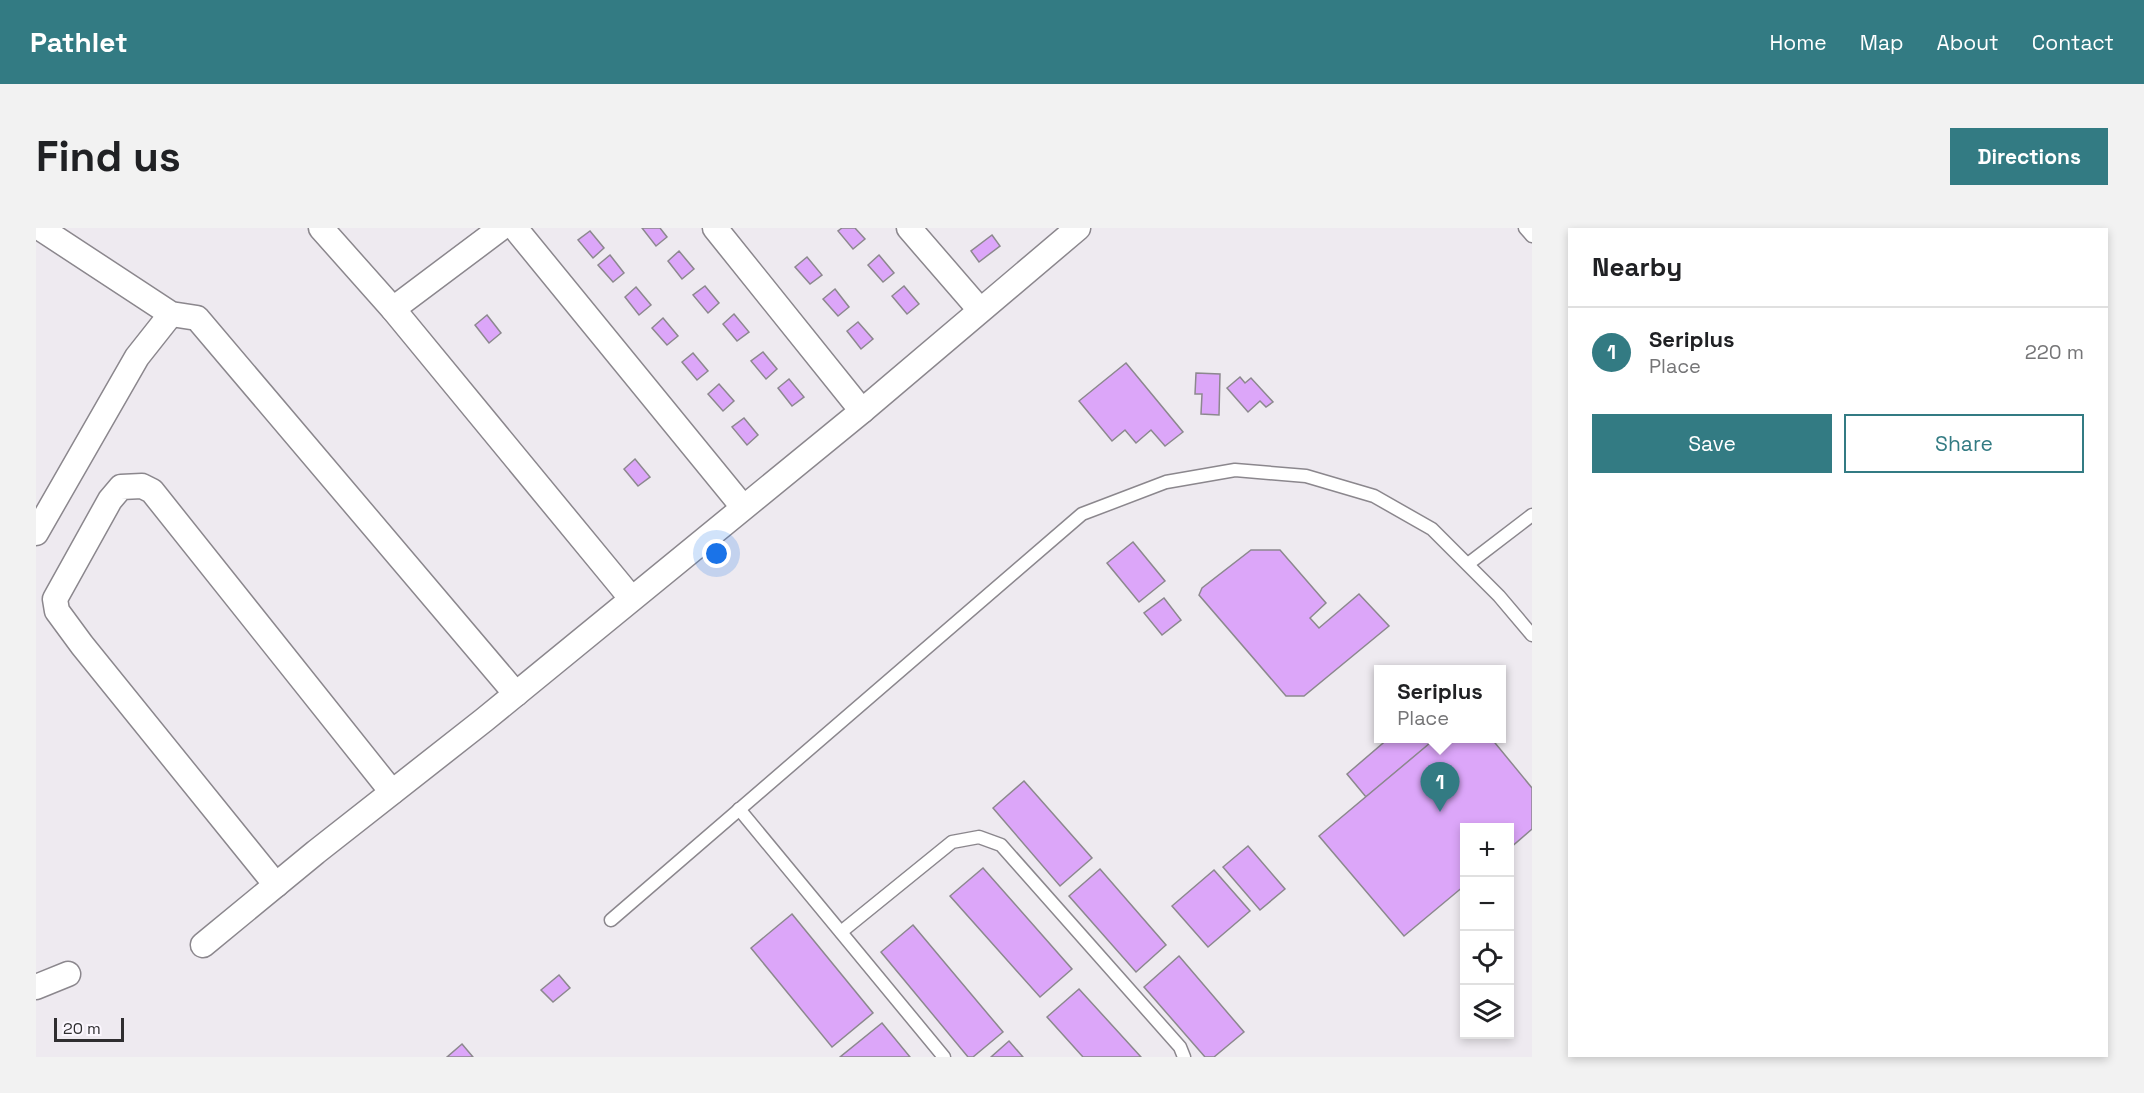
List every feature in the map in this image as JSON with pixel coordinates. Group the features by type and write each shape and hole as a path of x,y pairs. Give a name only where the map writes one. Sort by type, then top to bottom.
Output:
{"street":[{"path":"40,228 171,314 197,318 516,694"},
{"path":"321,228 393,309 631,598"},
{"path":"393,309 501,228"},
{"path":"515,228 742,507"},
{"path":"715,228 862,411"},
{"path":"909,228 980,310"},
{"path":"203,945 516,694 862,411 1078,228"},
{"path":"36,533 137,357 171,314"},
{"path":"276,885 57,611 55,599 110,500 121,488 142,486 152,491 392,792"},
{"path":"36,987 69,974"}],"lane":[{"path":"1525,228 1532,236"},
{"path":"611,920 1082,514 1166,482 1235,470 1306,476 1374,496 1432,529 1499,596 1532,635"},
{"path":"1467,564 1532,516"},
{"path":"739,809 944,1057"},
{"path":"841,932 952,843 979,837 1001,845 1180,1047 1184,1057"}],"building":[{"path":"642,228 660,228 667,237 656,246"},
{"path":"842,228 855,228 865,239 853,249 838,231"},
{"path":"590,231 604,248 593,258 578,240"},
{"path":"992,235 1000,246 979,262 971,251"},
{"path":"679,251 694,269 682,279 668,261"},
{"path":"610,255 624,273 613,282 598,265"},
{"path":"879,255 894,273 883,282 868,265"},
{"path":"807,257 822,275 810,284 795,267"},
{"path":"705,286 719,303 708,313 693,295"},
{"path":"904,286 919,304 907,314 892,296"},
{"path":"636,287 651,305 639,315 625,297"},
{"path":"835,289 849,307 838,316 823,299"},
{"path":"734,314 749,332 737,341 723,324"},
{"path":"487,315 501,333 489,343 475,325"},
{"path":"663,318 678,336 667,345 652,328"},
{"path":"858,322 873,339 861,349 847,331"},
{"path":"763,352 777,369 766,379 751,361"},
{"path":"693,353 708,371 697,380 682,362"},
{"path":"1126,363 1183,432 1165,446 1151,430 1136,443 1125,430 1112,441 1079,401"},
{"path":"1196,373 1220,374 1219,415 1201,414 1202,394 1195,394"},
{"path":"1240,377 1245,383 1251,378 1273,402 1266,407 1260,401 1248,412 1227,388"},
{"path":"789,379 804,397 792,406 778,388"},
{"path":"719,384 734,401 723,411 708,394"},
{"path":"744,418 758,435 747,445 732,427"},
{"path":"635,459 650,477 638,486 624,469"},
{"path":"1133,542 1165,581 1139,602 1107,563"},
{"path":"1251,550 1280,550 1326,603 1310,618 1319,628 1359,594 1389,626 1304,696 1286,696 1199,595 1202,588"},
{"path":"1164,598 1181,620 1162,635 1144,613"},
{"path":"1383,743 1431,743 1366,797 1347,774"},
{"path":"1430,743 1495,743 1532,788 1532,829 1514,845 1514,823 1460,823 1460,889 1404,936 1319,836"},
{"path":"1024,781 1092,858 1060,886 993,808"},
{"path":"1248,846 1285,889 1260,910 1223,867"},
{"path":"983,868 1072,969 1040,997 950,896"},
{"path":"1100,869 1166,945 1136,972 1069,896"},
{"path":"1214,870 1250,911 1208,947 1172,906"},
{"path":"792,914 873,1013 832,1047 751,948"},
{"path":"913,925 1003,1032 973,1057 968,1057 881,952"},
{"path":"1179,956 1244,1032 1214,1057 1205,1057 1144,987"},
{"path":"559,975 570,988 553,1002 541,990"},
{"path":"1079,989 1141,1057 1083,1057 1047,1017"},
{"path":"882,1023 910,1057 840,1057"},
{"path":"1009,1041 1023,1057 991,1057"},
{"path":"462,1044 473,1057 447,1057"}],"place":[{"name":"Seriplus","path":"1440,812"}]}
